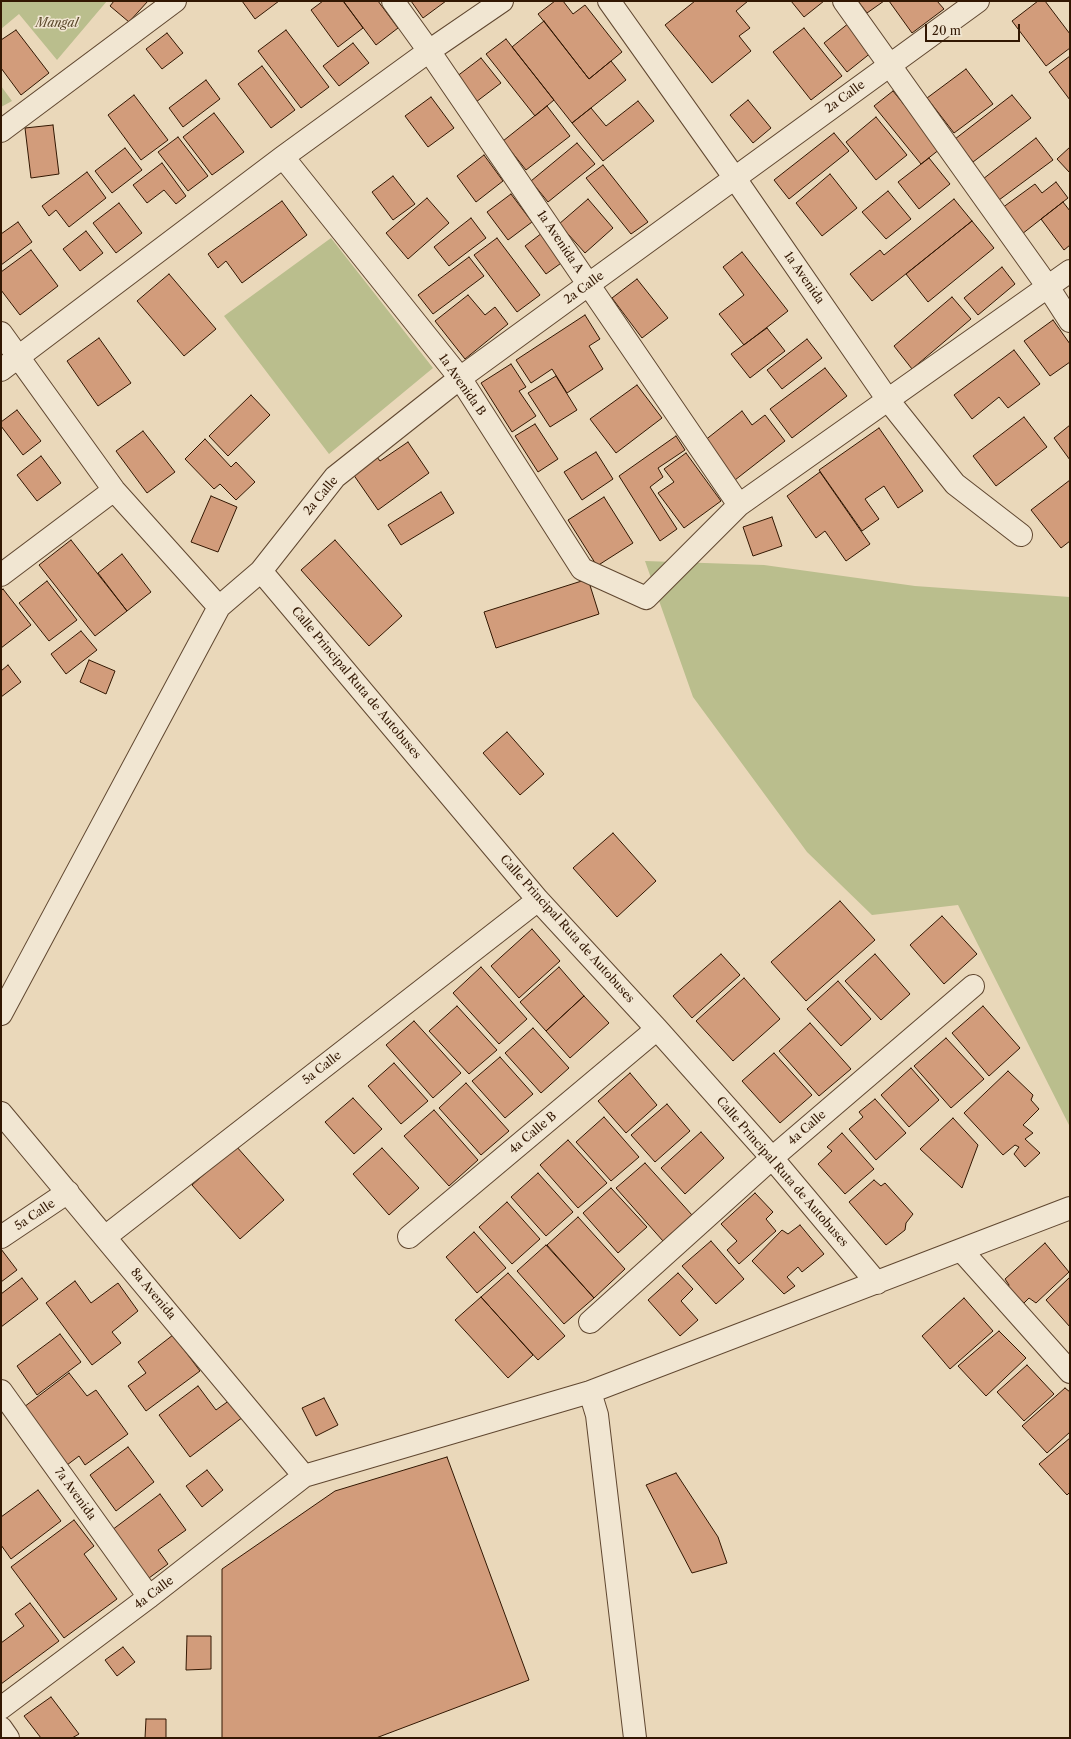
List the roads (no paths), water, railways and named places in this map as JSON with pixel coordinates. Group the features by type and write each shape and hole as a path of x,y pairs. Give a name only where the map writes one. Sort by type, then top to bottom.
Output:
{"street":[{"path":"1,130 175,1"},
{"name":"1a Avenida A","path":"393,1 429,51 739,505"},
{"path":"1,370 19,358 284,157 429,51 502,1"},
{"name":"1a Avenida","path":"609,1 734,177 888,400 954,484 1021,535"},
{"path":"844,1 1048,287 1070,321"},
{"name":"2a Calle","path":"219,607 261,571 335,478 460,378 589,285 734,177 978,1"},
{"name":"1a Avenida B","path":"284,157 460,378 582,569 646,598 739,505"},
{"path":"739,505 1070,271"},
{"path":"1,333 114,490 219,607 1,1014"},
{"path":"1,575 114,490"},
{"name":"Calle Principal Ruta de Autobuses","path":"261,571 538,900 657,1029 772,1158 877,1283"},
{"name":"5a Calle","path":"105,1237 538,900"},
{"name":"4a Calle","path":"590,1322 772,1158 973,986"},
{"name":"4a Calle B","path":"409,1237 657,1029"},
{"name":"8a Avenida","path":"1,1113 304,1476"},
{"name":"5a Calle","path":"1,1237 68,1192"},
{"path":"304,1476 590,1392 1070,1208"},
{"path":"962,1250 1070,1372"},
{"name":"7a Avenida","path":"1,1391 149,1597"},
{"path":"590,1392 597,1415 635,1738"},
{"name":"4a Calle","path":"1,1708 149,1597 304,1476"},
{"path":"1,1728 8,1738"}],"park label":[{"name":"Mangal","path":"57,24"}]}
